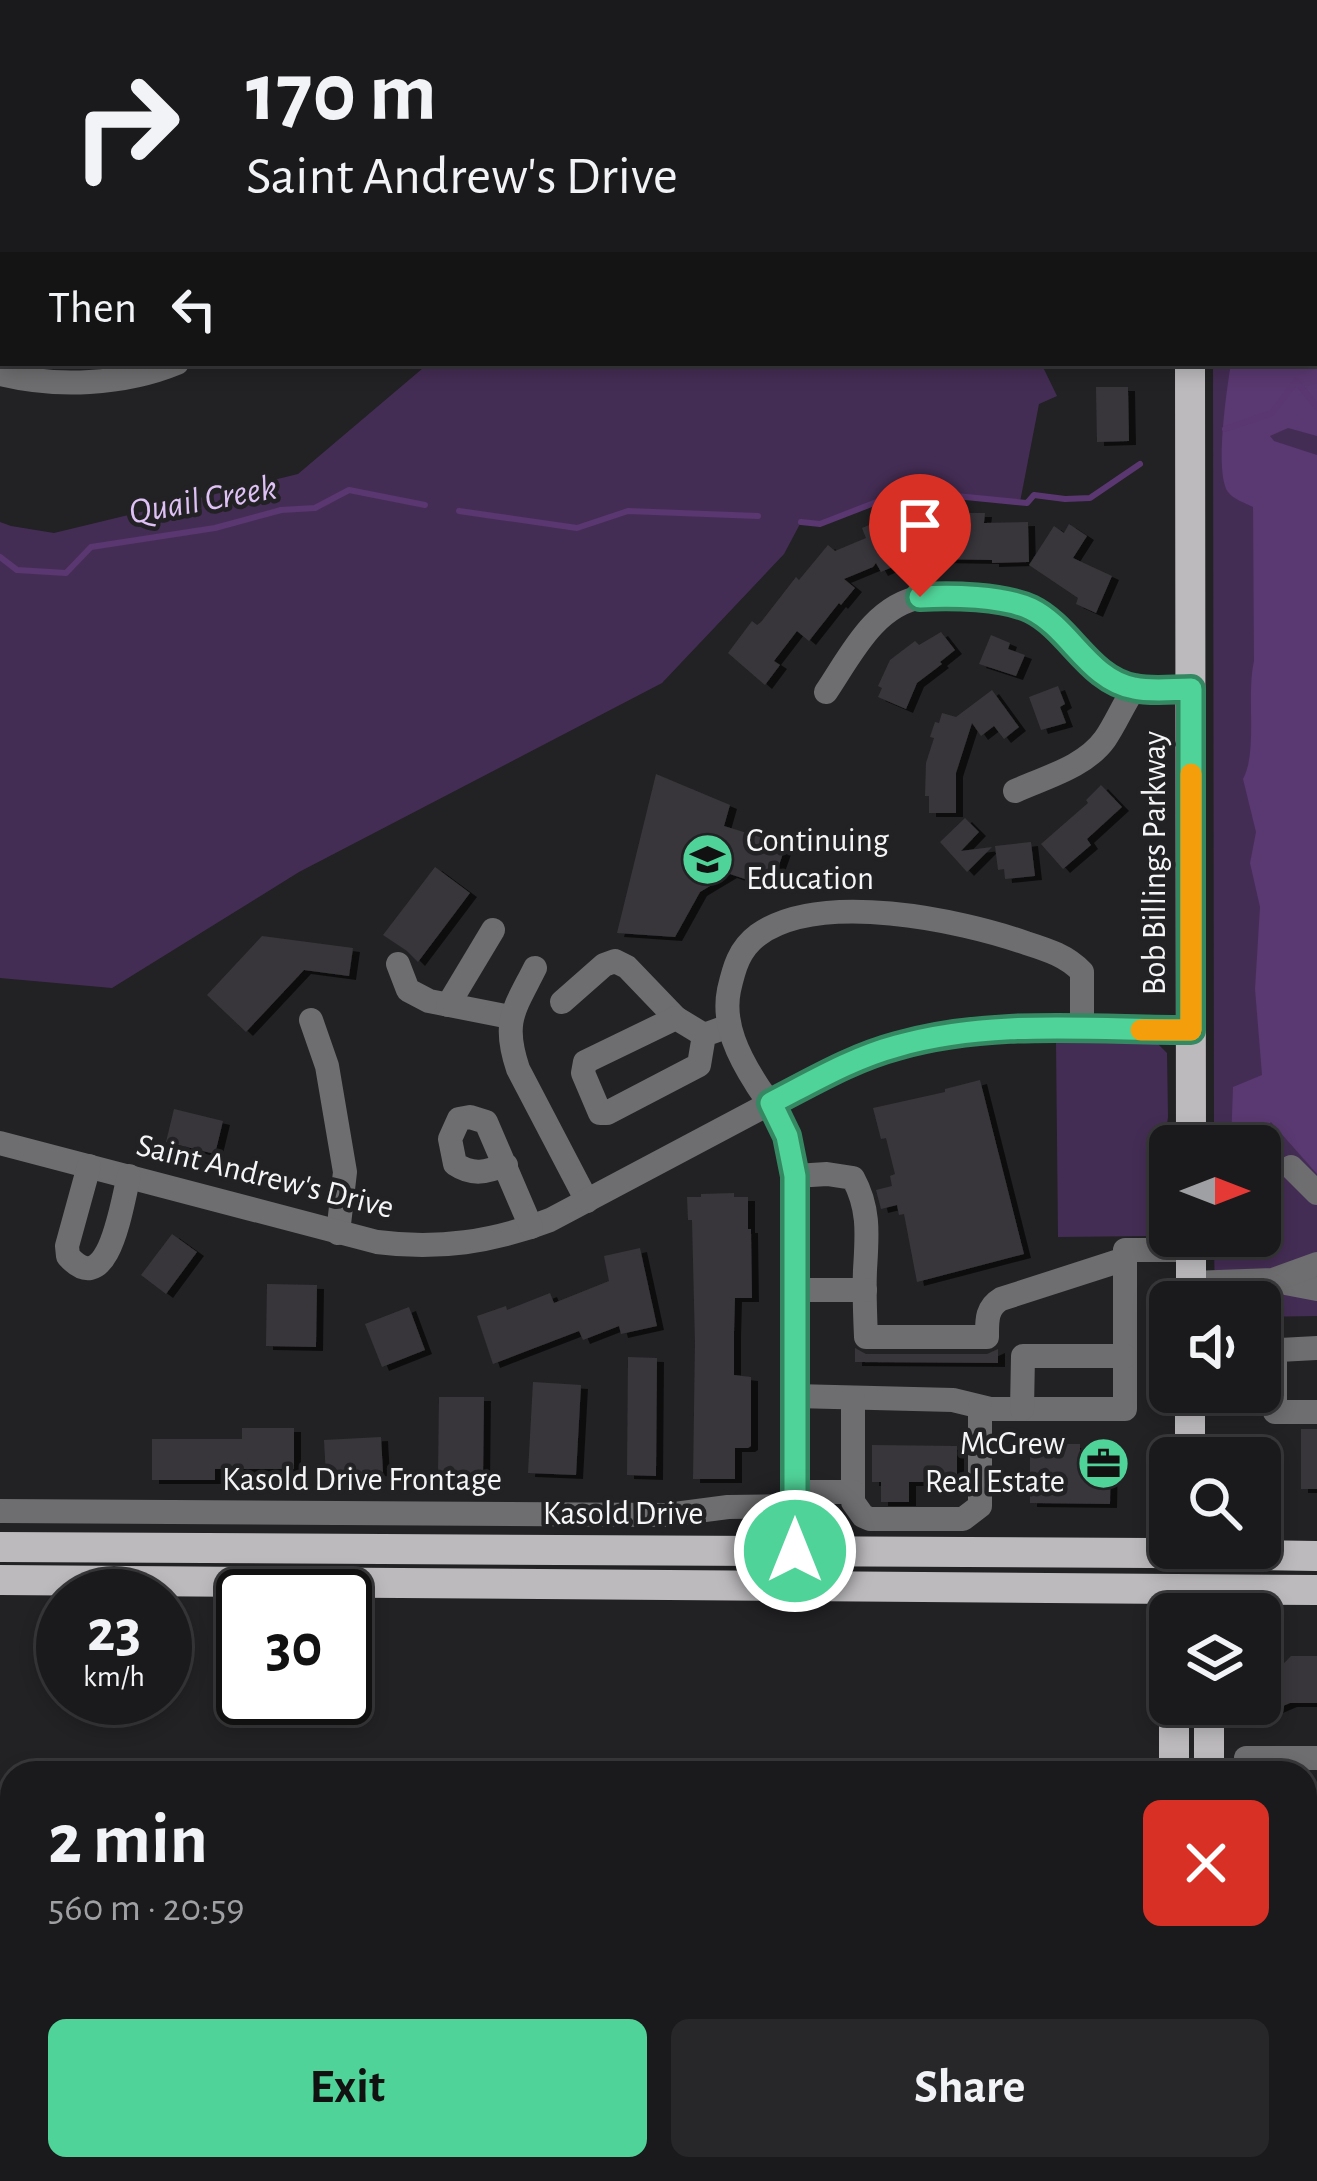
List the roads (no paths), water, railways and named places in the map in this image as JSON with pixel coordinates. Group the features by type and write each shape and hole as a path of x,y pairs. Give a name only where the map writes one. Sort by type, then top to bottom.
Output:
{"main road":[{"name":"Bob Billings Parkway","path":"1190,366 1191,1125"},
{"name":"Kasold Drive","path":"0,1547 1149,1551"},
{"name":"Kasold Drive","path":"1281,1555 1317,1556"},
{"name":"Kasold Drive","path":"0,1580 795,1584 1149,1604"},
{"name":"Kasold Drive","path":"1281,1595 1317,1590"},
{"path":"1174,1725 1174,1761"},
{"path":"1209,1725 1209,1761"}],"street":[{"path":"0,374 27,380 88,381 169,366"},
{"path":"826,692 885,613 920,597 938,596 1027,607 1054,626 1087,661 1117,681 1134,688 1191,689"},
{"path":"1015,790 1090,755 1103,742 1134,688"},
{"path":"676,1018 585,1062 583,1072 601,1112 608,1113 699,1065 717,1030 738,956 756,936 777,925 819,914 938,918 987,929 1071,960 1082,972 1082,1030"},
{"path":"448,1004 494,930"},
{"path":"562,1002 604,965 615,961 627,968 676,1018 717,1030 771,1103 787,1136 795,1176 795,1584"},
{"path":"398,964 408,990 429,1001 510,1017"},
{"path":"536,968 510,1017 511,1046 518,1069 587,1201"},
{"path":"311,1020 327,1066 345,1172 338,1233"},
{"name":"Saint Andrew's Drive","path":"0,1142 338,1233 377,1242 433,1246 491,1239 532,1227 860,1058 929,1038 998,1030 1191,1030"},
{"path":"88,1166 67,1246 68,1256 82,1267 97,1266 109,1251 129,1176"},
{"path":"506,1166 532,1227"},
{"path":"1291,1167 1317,1193"},
{"path":"795,1176 853,1178 861,1193 869,1226 866,1337 987,1336 987,1317 1000,1299 1126,1259"},
{"path":"795,1396 953,1400 1022,1409 1126,1409 1126,1250 1149,1248"},
{"path":"1267,1281 1317,1264"},
{"path":"1273,1280 1317,1289"},
{"path":"795,1290 865,1290"},
{"path":"1281,1349 1317,1348"},
{"path":"1022,1409 1023,1356 1126,1356"},
{"path":"854,1398 854,1492 857,1510 870,1519 964,1519 973,1514 980,1506 980,1407"},
{"path":"1281,1412 1317,1412"},
{"name":"Kasold Drive Frontage","path":"0,1511 668,1515 854,1492"},
{"path":"1246,1758 1317,1758"}],"waterway":[{"name":"Quail Creek","path":"1225,429 1272,413 1296,381 1317,407"},
{"name":"Quail Creek","path":"801,522 820,524 905,491 1027,503 1034,495 1090,498 1140,464"},
{"name":"Quail Creek","path":"0,557 17,570 66,573 91,547 215,528 281,510 315,508 349,490 425,505"},
{"name":"Quail Creek","path":"459,511 577,528 628,511 758,516"}],"place":[{"name":"Continuing Education","path":"707,860"},
{"name":"McGrew Real Estate","path":"1104,1463"}]}
